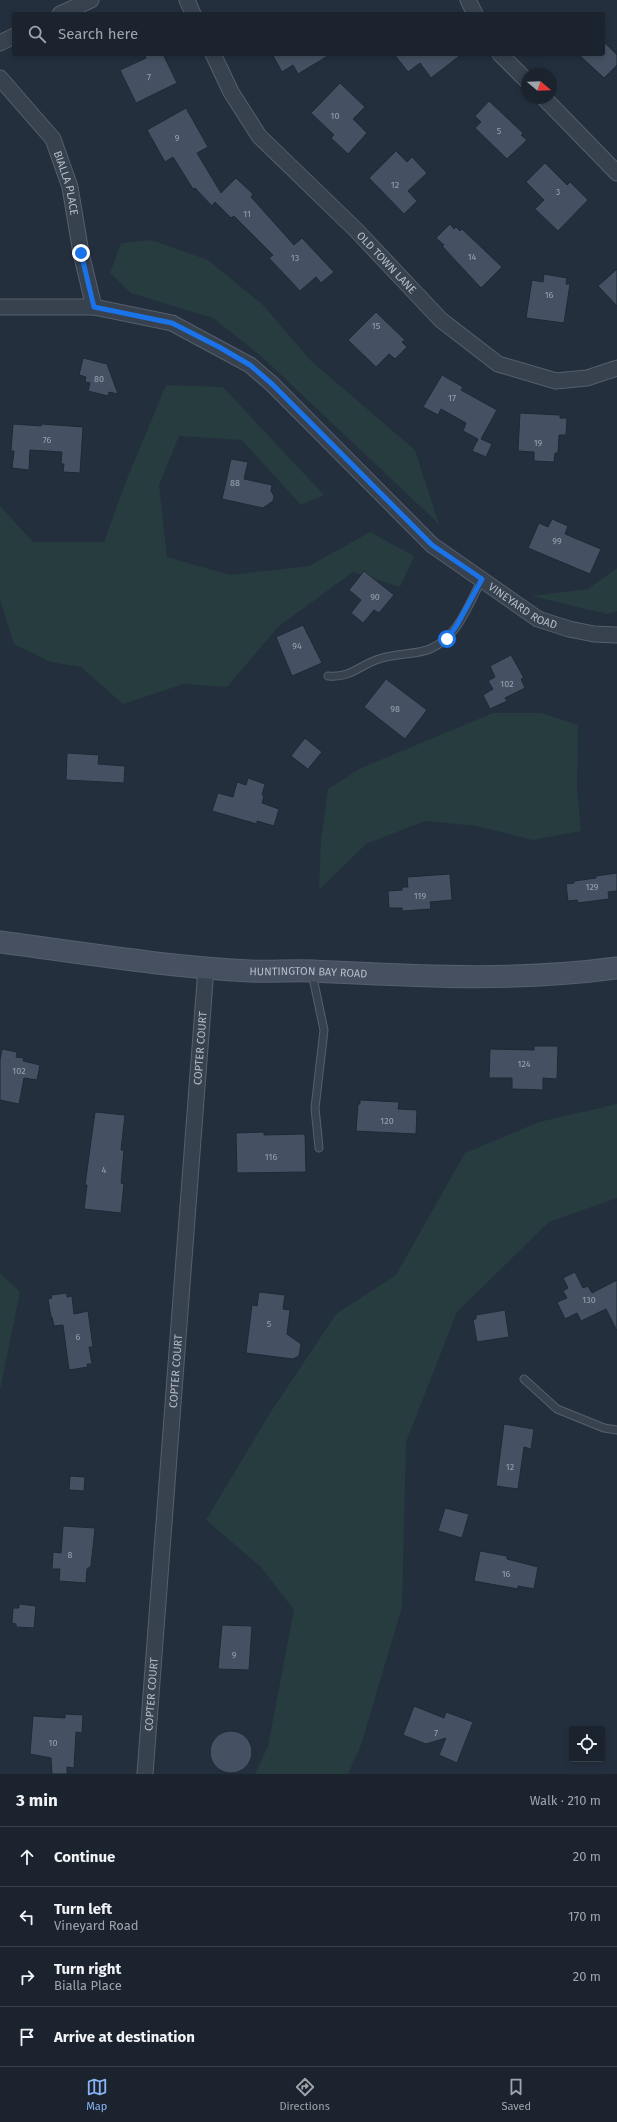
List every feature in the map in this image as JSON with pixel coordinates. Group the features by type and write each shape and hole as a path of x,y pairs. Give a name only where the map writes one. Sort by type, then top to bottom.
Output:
{"street":[{"path":"64,12 91,0"},
{"path":"187,0 192,12"},
{"path":"468,0 474,12"},
{"path":"0,44 12,37"},
{"name":"OLD TOWN LANE","path":"213,56 231,92 260,136 356,230 441,320 452,329 498,364 556,381 587,378 617,368"},
{"path":"502,56 521,75"},
{"name":"BIALLA PLACE","path":"0,78 53,139 70,187 81,253 94,307"},
{"path":"550,104 617,173"},
{"name":"VINEYARD ROAD","path":"0,307 94,307 172,323 219,347 250,365 272,384 432,545 538,618 569,629 594,634 617,634"},
{"name":"HUNTINGTON BAY ROAD","path":"0,942 131,960 251,972 311,971 388,976 486,978 568,974 617,968"},
{"name":"COPTER COURT","path":"145,1774 206,968"}],"lane":[{"path":"328,676 341,677 362,666 389,655 429,650 447,639 457,625 482,579"},
{"path":"311,971 324,1030 315,1108 319,1148"},
{"path":"524,1379 557,1409 604,1428 617,1430"}],"green space":[{"path":"151,240 208,260 263,305 311,361 415,450 439,524 261,356 213,318 131,293 110,273 121,243"},
{"path":"166,385 223,387 324,495 301,505 242,440 179,436 159,485 167,557 230,575 309,566 370,532 414,556 400,587 353,572 279,626 227,687 184,684 123,704 81,667 51,662 14,644 0,600 0,506 33,542 104,542 127,479"},
{"path":"617,568 617,611 607,614 532,596 588,589"},
{"path":"493,713 541,713 578,725 577,789 581,831 533,840 477,826 425,821 366,844 319,890 321,840 328,789 361,768"},
{"path":"617,1104 617,1198 549,1222 457,1312 406,1442 402,1607 361,1745 348,1774 255,1774 268,1746 294,1610 261,1567 206,1520 270,1413 336,1314 396,1275 465,1153 539,1122"},
{"path":"0,1273 20,1292 0,1390"}],"building":[{"path":"605,43 617,55 617,65 604,78 580,56 605,56"},
{"path":"145,56 164,56 177,83 136,103 120,70 146,58"},
{"path":"273,56 328,56 298,74 293,65 282,72"},
{"path":"396,56 459,56 431,78 420,63 408,72"},
{"path":"340,83 365,107 353,119 367,133 348,154 331,138 334,135 311,113"},
{"path":"489,101 523,133 521,135 527,140 507,159 475,128 481,122 475,116"},
{"path":"186,108 208,147 197,153 221,193 236,178 253,194 251,197 294,245 302,238 334,272 321,283 316,277 300,291 269,258 273,255 234,216 231,218 215,202 212,206 195,188 193,189 173,157 165,162 147,130"},
{"path":"396,151 407,162 412,157 427,173 408,191 417,201 404,214 369,178"},
{"path":"545,163 567,185 570,182 588,200 558,231 535,209 544,200 526,182"},
{"path":"450,224 454,229 456,227 460,231 462,229 502,267 481,288 442,246 444,245 436,238"},
{"path":"617,269 617,306 598,286"},
{"path":"544,274 567,278 566,284 570,284 564,323 526,318 532,280 543,282"},
{"path":"376,312 405,340 402,342 407,347 395,359 389,354 376,367 348,340"},
{"path":"83,358 107,364 118,394 109,392 108,396 88,391 90,383 85,382 86,377 79,375"},
{"path":"442,375 463,387 461,390 497,410 481,439 492,444 486,457 472,451 478,439 463,431 466,423 441,409 438,415 423,407"},
{"path":"520,413 560,415 560,418 567,418 566,435 559,435 558,453 555,453 554,462 534,461 534,452 518,451"},
{"path":"13,424 41,426 42,424 83,427 80,473 63,472 64,464 61,464 62,452 30,450 29,470 12,468 14,451 11,451"},
{"path":"231,459 248,462 244,479 272,485 271,491 274,496 273,501 263,508 222,499"},
{"path":"552,519 568,526 565,534 601,549 590,574 528,548 539,523 548,527"},
{"path":"364,571 394,595 379,613 374,610 363,623 351,613 361,600 349,590"},
{"path":"303,625 322,663 292,676 276,637"},
{"path":"511,655 524,678 521,679 525,688 505,698 507,701 490,709 483,695 493,689 488,681 495,677 490,666"},
{"path":"386,679 427,710 405,739 364,707"},
{"path":"305,738 322,752 308,769 291,756"},
{"path":"67,753 99,755 98,764 125,766 124,783 66,780"},
{"path":"248,778 265,784 262,795 264,796 262,803 279,809 274,826 257,821 257,824 212,811 218,793 233,797 237,782 246,785"},
{"path":"617,873 617,891 608,892 609,899 578,903 577,900 568,901 566,884 574,883 574,881 596,878 596,876"},
{"path":"450,874 452,900 430,902 431,909 402,911 402,908 389,908 388,891 402,890 402,887 408,887 407,877"},
{"path":"534,1046 558,1046 557,1079 543,1078 543,1090 512,1089 512,1078 489,1078 490,1049 534,1050"},
{"path":"2,1049 17,1052 16,1057 24,1058 23,1061 40,1065 37,1080 24,1078 19,1104 0,1100 0,1060"},
{"path":"360,1100 399,1102 398,1109 417,1110 416,1134 356,1131 358,1104 360,1104"},
{"path":"95,1112 125,1115 121,1150 124,1150 121,1183 124,1184 121,1213 84,1209 87,1185 85,1185"},
{"path":"264,1132 264,1135 305,1134 306,1172 237,1173 236,1133"},
{"path":"575,1272 583,1288 588,1286 592,1293 617,1280 617,1331 606,1309 581,1321 577,1313 565,1319 557,1302 567,1298 563,1291 568,1288 563,1278"},
{"path":"259,1292 285,1295 283,1309 290,1310 287,1334 301,1344 299,1356 293,1359 246,1353 252,1305 257,1306"},
{"path":"67,1293 67,1297 72,1296 74,1314 88,1311 93,1347 89,1347 92,1364 87,1364 88,1367 69,1370 63,1325 54,1326 48,1299 52,1298 51,1295"},
{"path":"505,1310 509,1337 477,1342 473,1319 476,1319 476,1315"},
{"path":"504,1424 534,1429 531,1449 524,1447 518,1489 496,1486"},
{"path":"70,1476 85,1477 84,1491 69,1490"},
{"path":"445,1508 469,1514 462,1538 438,1531"},
{"path":"63,1526 95,1528 91,1566 87,1569 86,1583 59,1581 60,1569 52,1569 53,1552 61,1553"},
{"path":"480,1551 507,1556 507,1559 538,1567 534,1589 518,1586 518,1589 474,1581"},
{"path":"19,1604 36,1606 34,1628 16,1627 16,1624 12,1623 13,1608 19,1608"},
{"path":"222,1625 252,1626 249,1670 218,1669"},
{"path":"414,1706 444,1718 446,1712 473,1722 457,1763 439,1755 446,1738 426,1744 403,1735"},
{"path":"65,1714 83,1715 82,1733 76,1732 74,1768 67,1767 67,1774 52,1774 51,1758 30,1754 33,1716 65,1718"},
{"path":"227,1731 235,1731 246,1737 252,1748 252,1756 246,1767 235,1773 227,1773 216,1767 210,1756 210,1748 216,1737"}],"route":[{"path":"81,253 94,307 172,323 250,365 272,384 432,545 482,579 457,625 447,639"}]}
